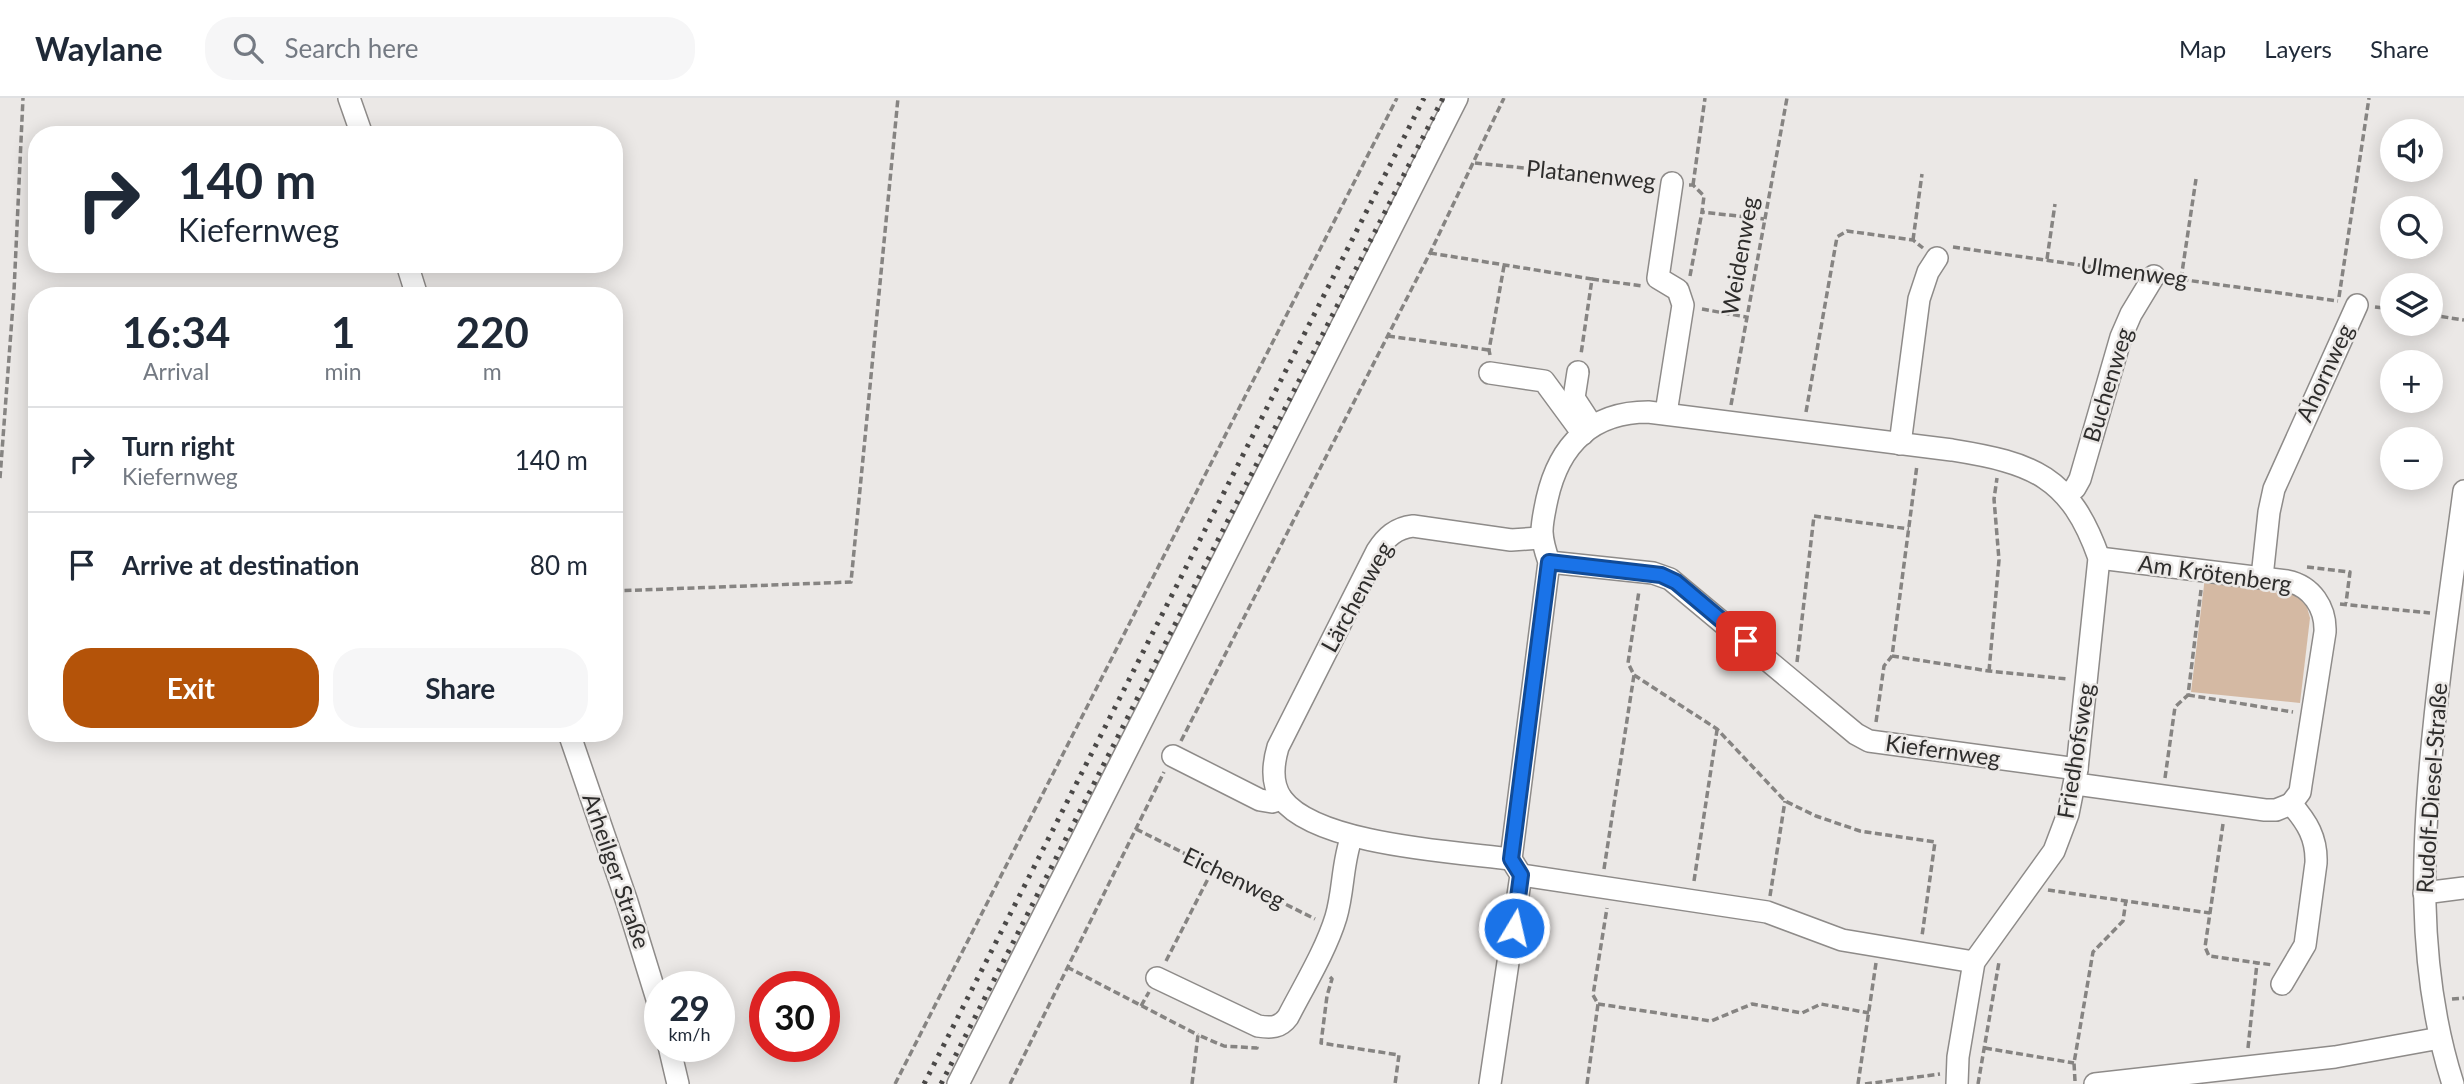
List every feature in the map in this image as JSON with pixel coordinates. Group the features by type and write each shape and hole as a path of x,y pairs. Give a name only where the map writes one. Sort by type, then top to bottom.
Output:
{"street":[{"path":"349,98 359,126"},
{"path":"958,1084 1457,98"},
{"name":"Platanenweg","path":"1658,278 1683,184"},
{"path":"1910,445 1919,299 1928,272 1937,258"},
{"name":"Buchenweg","path":"2066,495 2075,488 2080,479 2124,328 2154,276"},
{"path":"1658,278 1681,297 1666,413"},
{"name":"Ahornweg","path":"2262,577 2274,489 2347,303"},
{"path":"1491,366 1544,381 1588,430"},
{"path":"1578,372 1574,398 1588,430"},
{"path":"1490,1084 1549,562 1540,538 1559,461 1565,451 1588,430 1625,413 1666,413 1970,453 1999,460 2031,470 2048,479 2066,495 2081,516 2099,558"},
{"name":"Rudolf-Diesel-Straße","path":"2453,1084 2440,1038 2428,963 2424,893 2430,765 2446,615 2464,491"},
{"name":"Lärchenweg","path":"1282,799 1274,774 1278,747 1384,541 1397,530 1413,526 1511,540 1540,538"},
{"name":"Am Krötenberg","path":"2099,558 2294,582 2313,596 2325,619 2325,632 2300,792 2291,804"},
{"name":"Friedhofsweg","path":"1957,1078 1974,962 2029,888 2060,839 2076,776 2099,558"},
{"name":"Kiefernweg","path":"1549,562 1642,572 1661,575 1676,582 1856,734 1873,742 2076,776 2162,796 2276,810 2291,804"},
{"name":"Arheilger Straße","path":"572,742 649,971"},
{"path":"1173,756 1260,800 1272,802 1282,799 1302,815 1352,836 1516,867 1605,888 1767,912 1827,936 1974,962"},
{"path":"2283,984 2305,945 2316,863 2316,850 2310,828 2291,804"},
{"path":"1157,978 1258,1026 1274,1027 1285,1021 1332,928 1352,836"},
{"path":"2424,893 2464,888"},
{"path":"2095,1084 2335,1058 2440,1038"},
{"path":"673,1062 678,1084"},
{"path":"2453,1084 2464,1082"}],"path":[{"path":"0,478 14,291 23,98"},
{"path":"623,591 851,582 898,98"},
{"path":"895,1084 1397,98"},
{"path":"1010,1084 1136,829 1430,253 1504,98"},
{"path":"1705,98 1683,184 1704,196 1689,283 1681,297 1747,317"},
{"name":"Weidenweg","path":"1728,421 1787,98"},
{"name":"Ahornweg","path":"2347,303 2369,98"},
{"name":"Platanenweg","path":"1475,163 1683,184"},
{"path":"1913,240 1922,174"},
{"path":"2181,279 2196,179"},
{"path":"2048,259 2055,204"},
{"path":"1702,212 1765,219"},
{"path":"1802,431 1837,237 1847,231 1913,240 1937,258"},
{"name":"Ulmenweg","path":"1937,258 1945,246 2347,303"},
{"path":"1430,253 1650,287 1658,278"},
{"path":"1491,366 1489,350 1504,266"},
{"path":"1578,372 1592,279"},
{"path":"2443,317 2464,320"},
{"path":"1388,336 1489,350"},
{"path":"1873,742 1884,666 1892,656 1909,529 1910,445"},
{"path":"1989,671 1999,560 1994,499 1999,460"},
{"path":"1788,677 1798,657 1814,516 1909,529"},
{"path":"2162,796 2175,708 2188,695 2204,570"},
{"path":"1587,1084 1598,1004 1593,995 1605,888 1634,676 1628,663 1642,572"},
{"path":"2320,606 2346,603 2446,615"},
{"path":"1892,656 1989,671 2087,681"},
{"path":"1634,676 1717,729 1785,801 1816,816 1860,831 1935,842 1919,953"},
{"path":"2188,695 2312,715"},
{"path":"1691,901 1717,729"},
{"path":"1767,912 1785,801"},
{"path":"2226,805 2204,947 2209,956 2257,962 2247,1068"},
{"name":"Eichenweg","path":"1136,829 1332,928"},
{"path":"1141,1006 1213,870"},
{"path":"2029,888 2211,913"},
{"path":"2075,1084 2074,1063 2093,952 2123,921 2126,900"},
{"path":"1978,1084 2002,947 1997,933"},
{"path":"1858,1084 1878,947"},
{"path":"1067,967 1224,1046 1257,1048 1258,1026"},
{"path":"1313,968 1332,979 1321,1043 1399,1055 1395,1084"},
{"path":"1598,1004 1711,1021 1752,1004 1802,1013 1821,1004 1869,1013"},
{"path":"1192,1084 1198,1035"},
{"path":"1985,1048 2074,1063"},
{"path":"1866,1084 1957,1078"}],"shaded area":[{"path":"2205,577 2288,586 2305,600 2310,618 2300,703 2191,692"}],"railway":[{"path":"924,1084 1424,98"},
{"path":"941,1084 1443,98"}],"route":[{"path":"1514,928 1521,875 1511,859 1549,562 1661,575 1676,582 1746,641"}]}
